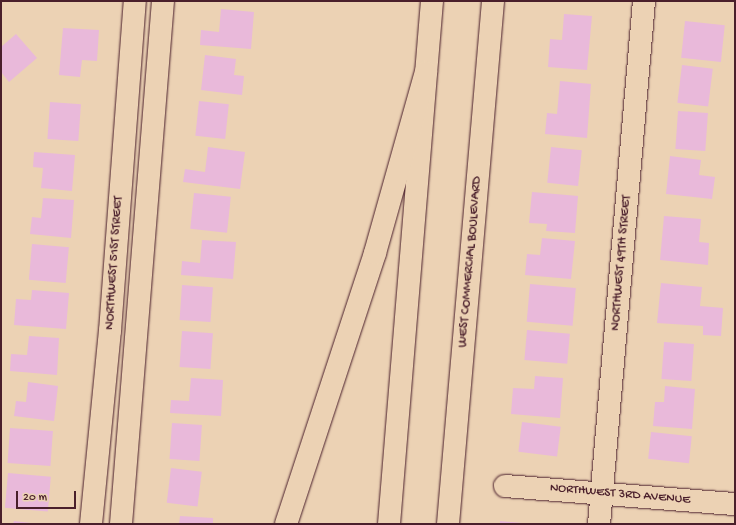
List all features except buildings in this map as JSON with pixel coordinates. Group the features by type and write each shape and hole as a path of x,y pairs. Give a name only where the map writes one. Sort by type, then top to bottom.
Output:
{"main road":[{"name":"NORTHWEST 51ST STREET","path":"91,524 110,331 135,1"},
{"name":"NORTHWEST 51ST STREET","path":"121,524 163,1"},
{"path":"389,524 432,1"},
{"name":"WEST COMMERCIAL BOULEVARD","path":"448,524 493,1"},
{"name":"NORTHWEST 49TH STREET","path":"599,524 644,1"},
{"path":"286,524 373,260 426,72"},
{"name":"NORTHWEST 3RD AVENUE","path":"505,486 735,504"}]}
